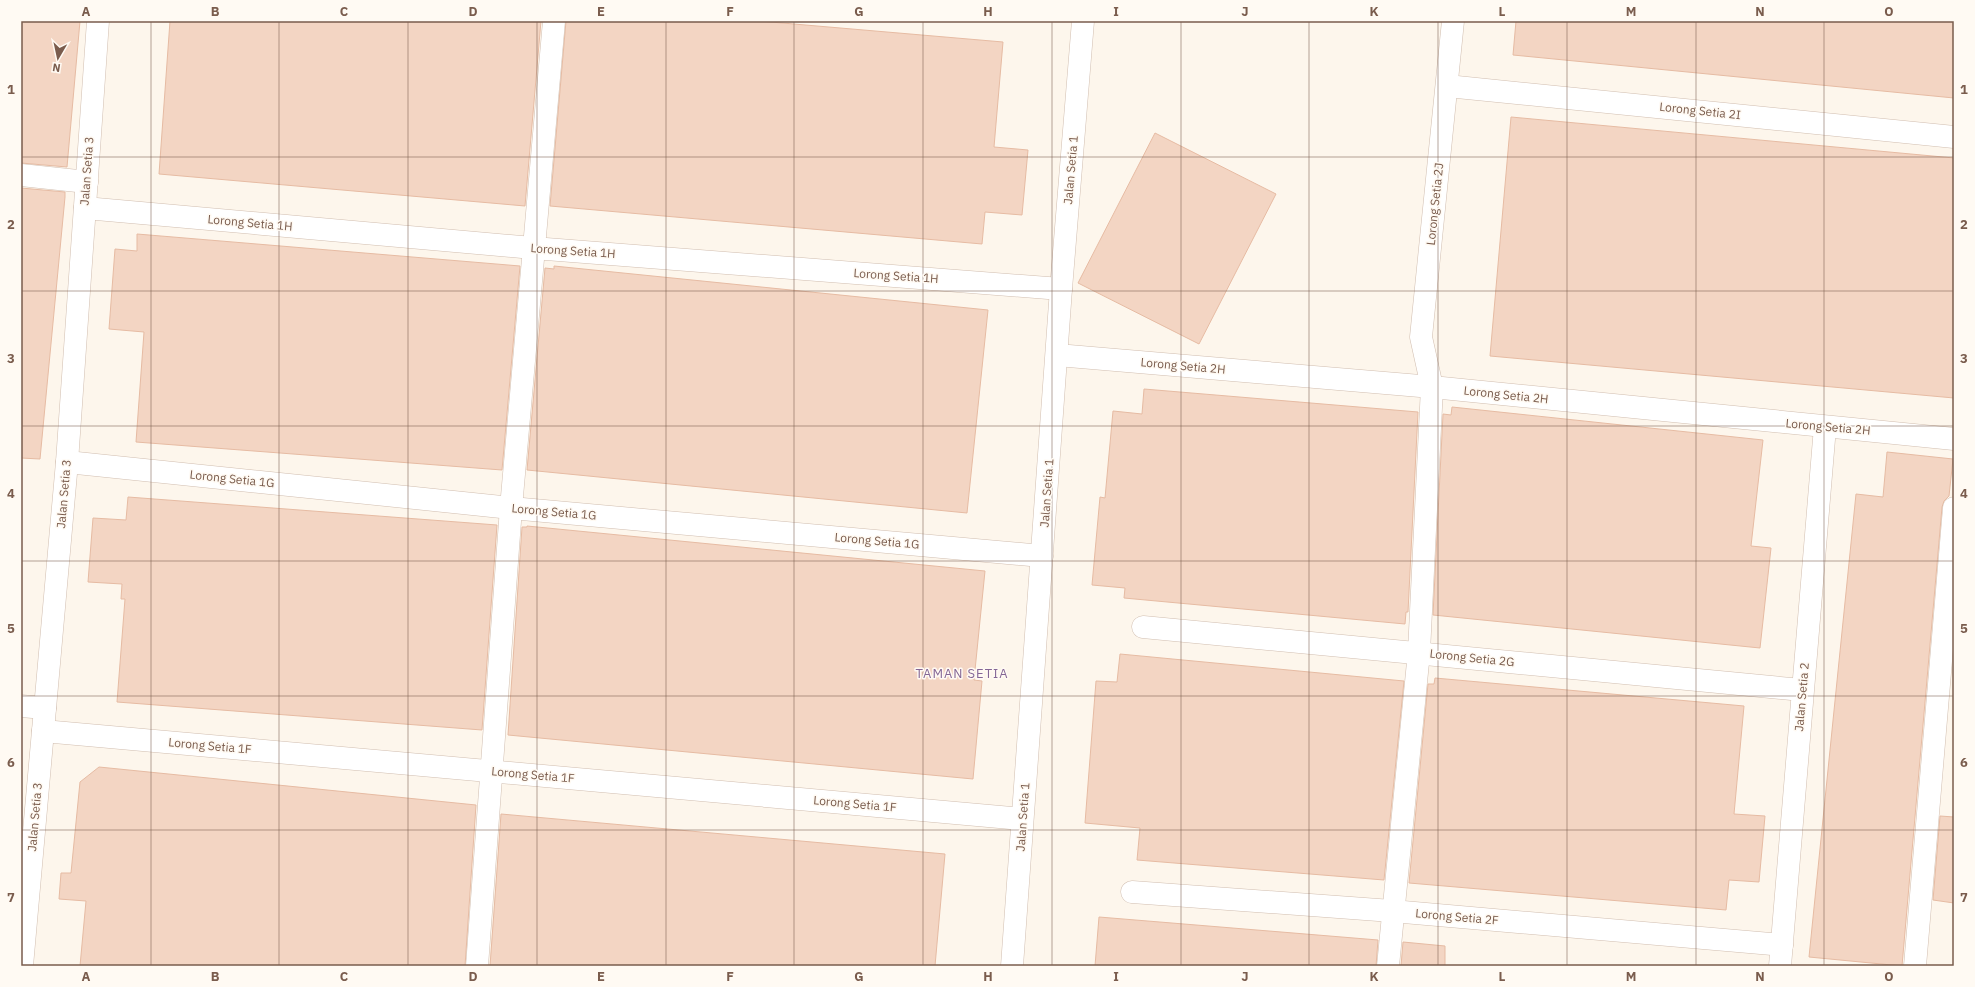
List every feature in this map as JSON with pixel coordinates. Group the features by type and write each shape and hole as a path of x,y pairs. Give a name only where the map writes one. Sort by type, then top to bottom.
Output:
{"street":[{"name":"Jalan Setia 3","path":"22,966 67,462 98,21"},
{"path":"477,966 511,508 554,21"},
{"name":"Jalan Setia 1","path":"1012,966 1061,289 1078,21"},
{"name":"Lorong Setia 2J","path":"1388,966 1392,911 1419,652 1432,387 1421,338 1453,21"},
{"name":"Lorong Setia 2I","path":"1447,86 1954,137"},
{"path":"21,175 87,182"},
{"name":"Lorong Setia 1H","path":"85,208 533,248 1061,289"},
{"name":"Lorong Setia 2H","path":"1056,355 1432,387 1954,439"},
{"name":"Jalan Setia 2","path":"1781,956 1824,427"},
{"name":"Lorong Setia 1G","path":"67,462 511,508 1042,556"},
{"path":"1915,966 1954,508"},
{"name":"Lorong Setia 2G","path":"1143,627 1419,652 1802,690"},
{"path":"21,706 45,708"},
{"name":"Lorong Setia 1F","path":"43,731 1022,819"},
{"name":"Lorong Setia 2F","path":"1132,892 1392,911 1781,956"}],"building":[{"path":"21,21 80,21 67,167 21,163"},
{"path":"170,21 541,21 525,206 159,174"},
{"path":"566,21 759,21 1003,42 994,147 1028,150 1022,215 985,212 982,244 550,206"},
{"path":"1516,21 1954,21 1954,98 1513,55"},
{"path":"1511,117 1954,158 1954,398 1490,356"},
{"path":"1155,133 1276,194 1199,344 1078,283"},
{"path":"21,188 65,192 40,459 21,458"},
{"path":"137,234 520,266 502,470 136,442 144,332 109,329 115,249 137,251"},
{"path":"554,266 988,310 967,513 527,470 545,268 554,269"},
{"path":"1144,389 1418,412 1408,612 1406,612 1405,624 1124,598 1125,588 1092,585 1100,497 1105,498 1113,411 1142,414"},
{"path":"1452,407 1763,440 1751,546 1771,548 1760,648 1433,615 1443,414 1451,415"},
{"path":"1887,452 1953,459 1949,496 1944,501 1942,507 1902,966 1809,957 1856,494 1883,497"},
{"path":"128,497 497,525 482,730 117,702 125,599 121,599 122,584 88,582 93,518 126,520"},
{"path":"527,526 985,571 974,680 982,681 973,779 508,735 522,527"},
{"path":"1120,654 1404,681 1384,880 1137,860 1140,828 1085,823 1096,681 1117,682"},
{"path":"1435,678 1744,706 1734,814 1765,816 1759,882 1729,880 1726,910 1409,883 1428,684 1434,684"},
{"path":"99,767 476,805 465,966 80,966 86,901 59,899 61,873 71,873 80,782"},
{"path":"501,814 945,854 935,966 490,966"},
{"path":"1940,816 1954,817 1954,903 1933,900"},
{"path":"1099,917 1378,940 1376,966 1095,966"},
{"path":"1403,942 1445,946 1445,966 1401,966"}],"district":[{"name":"TAMAN SETIA","path":"962,673"}]}
